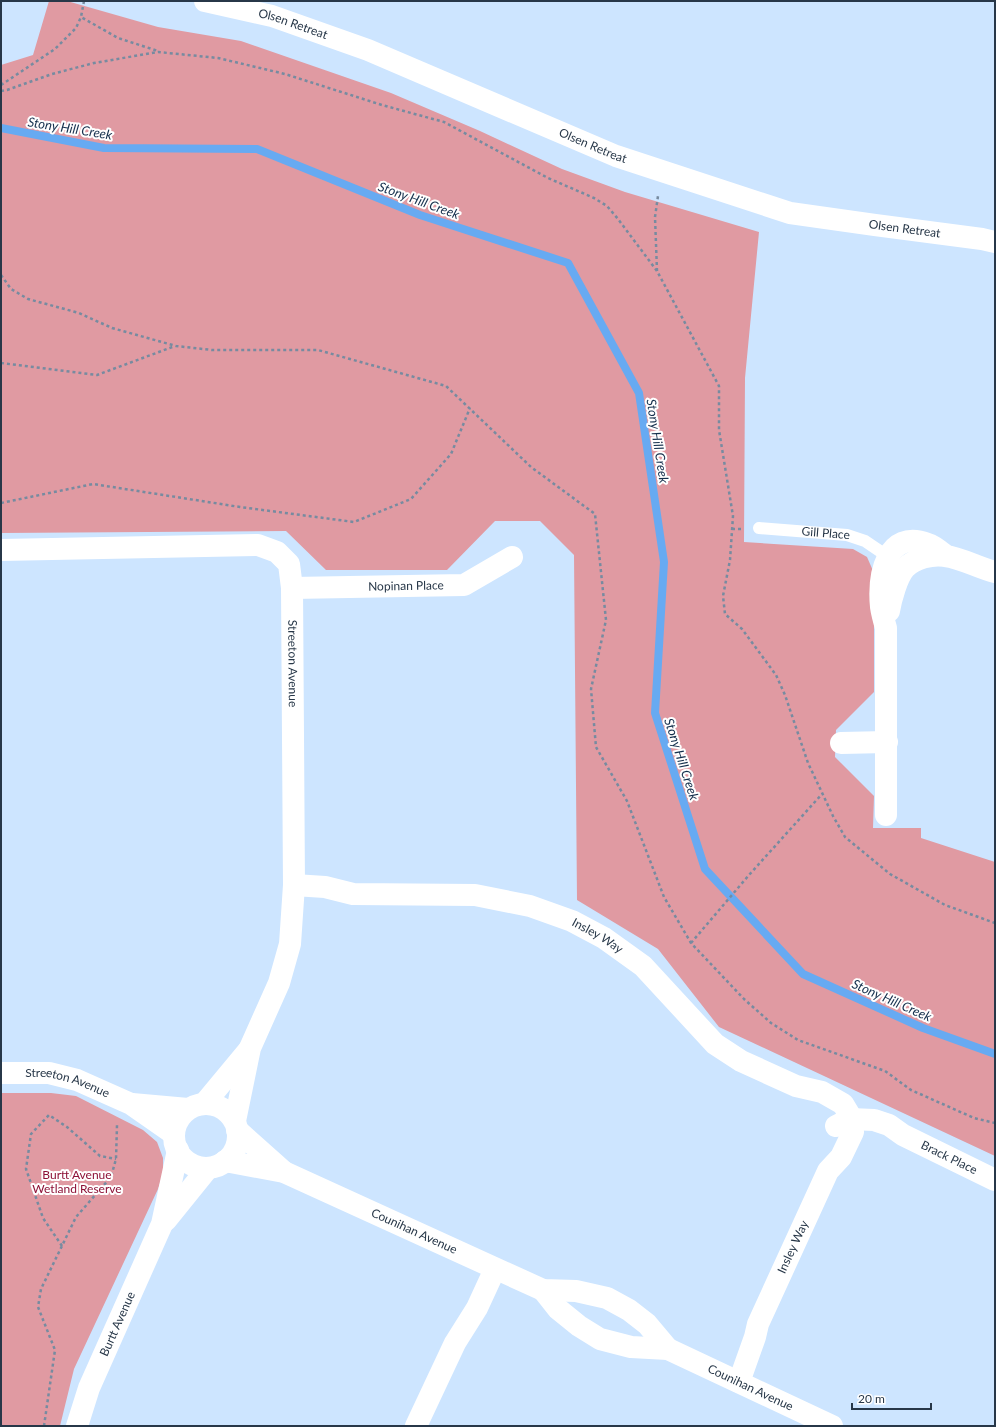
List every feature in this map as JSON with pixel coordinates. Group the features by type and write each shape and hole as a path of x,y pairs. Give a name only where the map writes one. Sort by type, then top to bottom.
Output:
{"street":[{"name":"Olsen Retreat","path":"205,1 272,16 368,50 616,156 790,213 995,242"},
{"name":"Streeton Avenue","path":"1,550 258,546 276,552 289,564 292,588 293,893 290,944 279,983 250,1048 236,1125"},
{"path":"886,815 886,628 893,591 896,562 918,560 932,555 946,556 995,572"},
{"name":"Nopinan Place","path":"292,588 464,585 512,557"},
{"path":"841,743 887,742"},
{"name":"Insley Way","path":"293,893 325,887 353,894 475,895 530,906 572,921 604,938 643,966 715,1044 741,1060 796,1086 814,1103 830,1113 846,1126 835,1138 830,1153 828,1171 758,1324 750,1334 732,1380"},
{"name":"Streeton Avenue","path":"122,1100 196,1107 250,1048"},
{"name":"Streeton Avenue","path":"1,1073 48,1073 77,1080 122,1100 176,1142"},
{"path":"213,1105 222,1108 229,1113 236,1125 238,1139 236,1148 231,1155 216,1164 198,1167 190,1163 183,1158 176,1142 176,1124 181,1116 196,1107 213,1105"},
{"name":"Counihan Avenue","path":"236,1125 284,1172"},
{"name":"Brack Place","path":"846,1126 903,1135 995,1180"},
{"name":"Burtt Avenue","path":"77,1426 89,1388 162,1224 176,1142"},
{"name":"Counihan Avenue","path":"216,1164 284,1172 543,1290 576,1291 607,1298 629,1310 647,1324 668,1349"},
{"name":"Burtt Avenue","path":"162,1224 216,1164"},
{"path":"416,1426 455,1343 466,1303 489,1266"},
{"name":"Counihan Avenue","path":"543,1290 558,1309 579,1326 600,1339 631,1347 668,1349 832,1426"}],"lane":[{"name":"Gill Place","path":"759,528 847,535 865,541 896,562"}],"path":[{"path":"1,85 55,48 76,28 81,17 84,1"},
{"path":"81,17 118,38 158,52 218,58 285,74 382,105 444,122 548,178 594,198 607,206 657,272 719,386 719,430 732,516 730,560 723,596 725,614 742,629 776,675 785,695 808,763 822,794 845,836 890,874 945,905 995,923"},
{"path":"1,91 52,74 94,63 158,52"},
{"path":"657,272 655,217 662,171"},
{"path":"1,275 12,289 28,299 79,313 112,328 176,346 212,350 318,350 446,386 532,467 595,514 606,620 591,689 596,747 627,801 664,898 691,943 744,999 771,1023 798,1040 884,1071 911,1090 974,1118 995,1123"},
{"path":"1,364 96,375 176,346"},
{"path":"1,503 94,484 240,507 354,522 411,499 451,454 470,408"},
{"path":"691,943 822,794"},
{"path":"44,1426 55,1350 38,1308 41,1289 76,1217 111,1176 116,1159 117,1122 122,1100"},
{"path":"62,1246 43,1218 26,1169 31,1134 49,1115 67,1127 100,1156 116,1159"}],"green space":[{"path":"49,1 67,1 158,27 241,41 391,93 480,131 562,169 625,192 759,232 745,378 744,542 853,549 867,557 874,573 874,692 836,730 835,757 874,796 873,828 921,828 921,838 995,862 995,1156 719,1027 658,949 577,900 574,555 540,521 495,521 447,570 326,570 286,531 1,533 1,65 33,55"},
{"name":"Burtt Avenue Wetland Reserve","path":"1,1093 51,1093 76,1096 143,1130 157,1142 163,1158 163,1174 158,1189 74,1369 60,1426 1,1426"}],"waterway":[{"name":"Stony Hill Creek","path":"1,128 104,148 257,149 420,215 568,263 639,393 664,562 655,713 705,869 803,974 923,1028 995,1054"}]}
